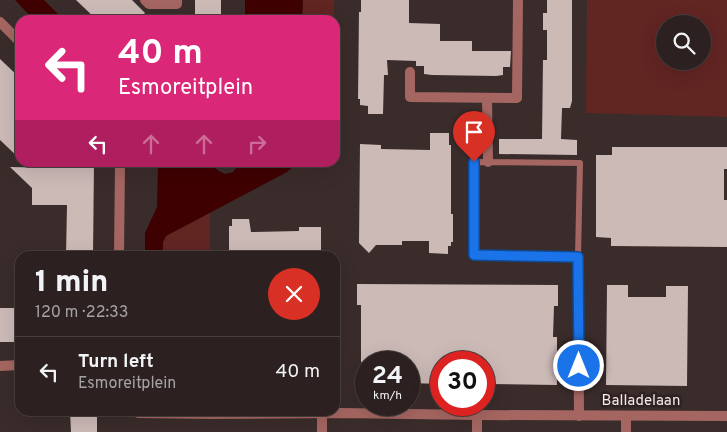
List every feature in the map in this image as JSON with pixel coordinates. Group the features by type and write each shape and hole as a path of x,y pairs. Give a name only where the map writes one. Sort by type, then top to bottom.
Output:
{"street":[{"path":"145,0 149,4 177,4 177,0"},
{"path":"410,72 410,97 517,98 518,0"},
{"path":"0,22 15,37"},
{"path":"488,98 488,162"},
{"path":"119,251 120,167"},
{"path":"578,257 579,416"},
{"path":"0,366 15,365"},
{"name":"Balladelaan","path":"340,413 430,414"},
{"name":"Balladelaan","path":"495,415 727,416"},
{"path":"322,416 322,432"},
{"path":"477,416 477,432"},
{"path":"626,416 626,432"}],"lane":[{"path":"474,162 580,163 578,257 474,255 474,162"}],"shaded area":[{"path":"15,0 44,0 59,15 29,15"},
{"path":"245,0 303,0 302,15 245,15"},
{"path":"303,0 334,0 334,15 302,15"},
{"path":"587,0 727,0 727,117 586,113"},
{"path":"158,167 214,167 225,174 233,172 237,167 293,167 166,236 163,242 163,251 145,251 145,233 157,207"},
{"path":"210,212 210,251 163,251 163,242 166,236"}],"building":[{"path":"76,0 132,0 145,13 143,15 92,15"},
{"path":"195,0 221,0 221,15 195,15"},
{"path":"361,0 409,0 409,23 440,24 440,41 472,41 472,51 511,51 510,67 503,67 503,75 496,76 432,75 424,74 424,66 416,66 416,61 387,60 388,75 384,75 383,114 368,114 368,106 360,105 360,99 358,99 359,12 361,12"},
{"path":"547,0 572,0 572,101 570,108 562,108 561,139 577,140 577,155 499,154 499,139 542,139 543,60 547,60 547,30 543,30 543,13 547,13"},
{"path":"0,59 15,73 15,154 0,140"},
{"path":"430,133 449,133 449,145 451,145 453,242 451,242 451,246 448,246 448,254 429,253 429,241 402,241 402,245 376,245 369,253 359,243 360,144 381,145 381,149 430,150"},
{"path":"612,147 727,147 727,169 724,169 724,200 727,200 727,247 611,246 611,238 596,237 596,155 612,155"},
{"path":"10,167 94,167 93,251 66,251 67,205 32,205 32,188"},
{"path":"232,219 249,219 251,232 299,231 299,227 321,227 321,251 229,251 229,226 232,226"},
{"path":"357,284 558,285 558,306 554,306 553,337 557,337 557,385 495,384 495,351 430,351 430,384 420,383 420,351 361,351 361,305 357,305"},
{"path":"607,285 628,285 628,297 666,297 666,286 688,286 687,386 606,385"},
{"path":"0,308 15,308 15,342 0,342"},
{"path":"70,416 97,416 97,432 71,432"}],"route":[{"path":"474,162 474,255 578,257 579,366"}]}
